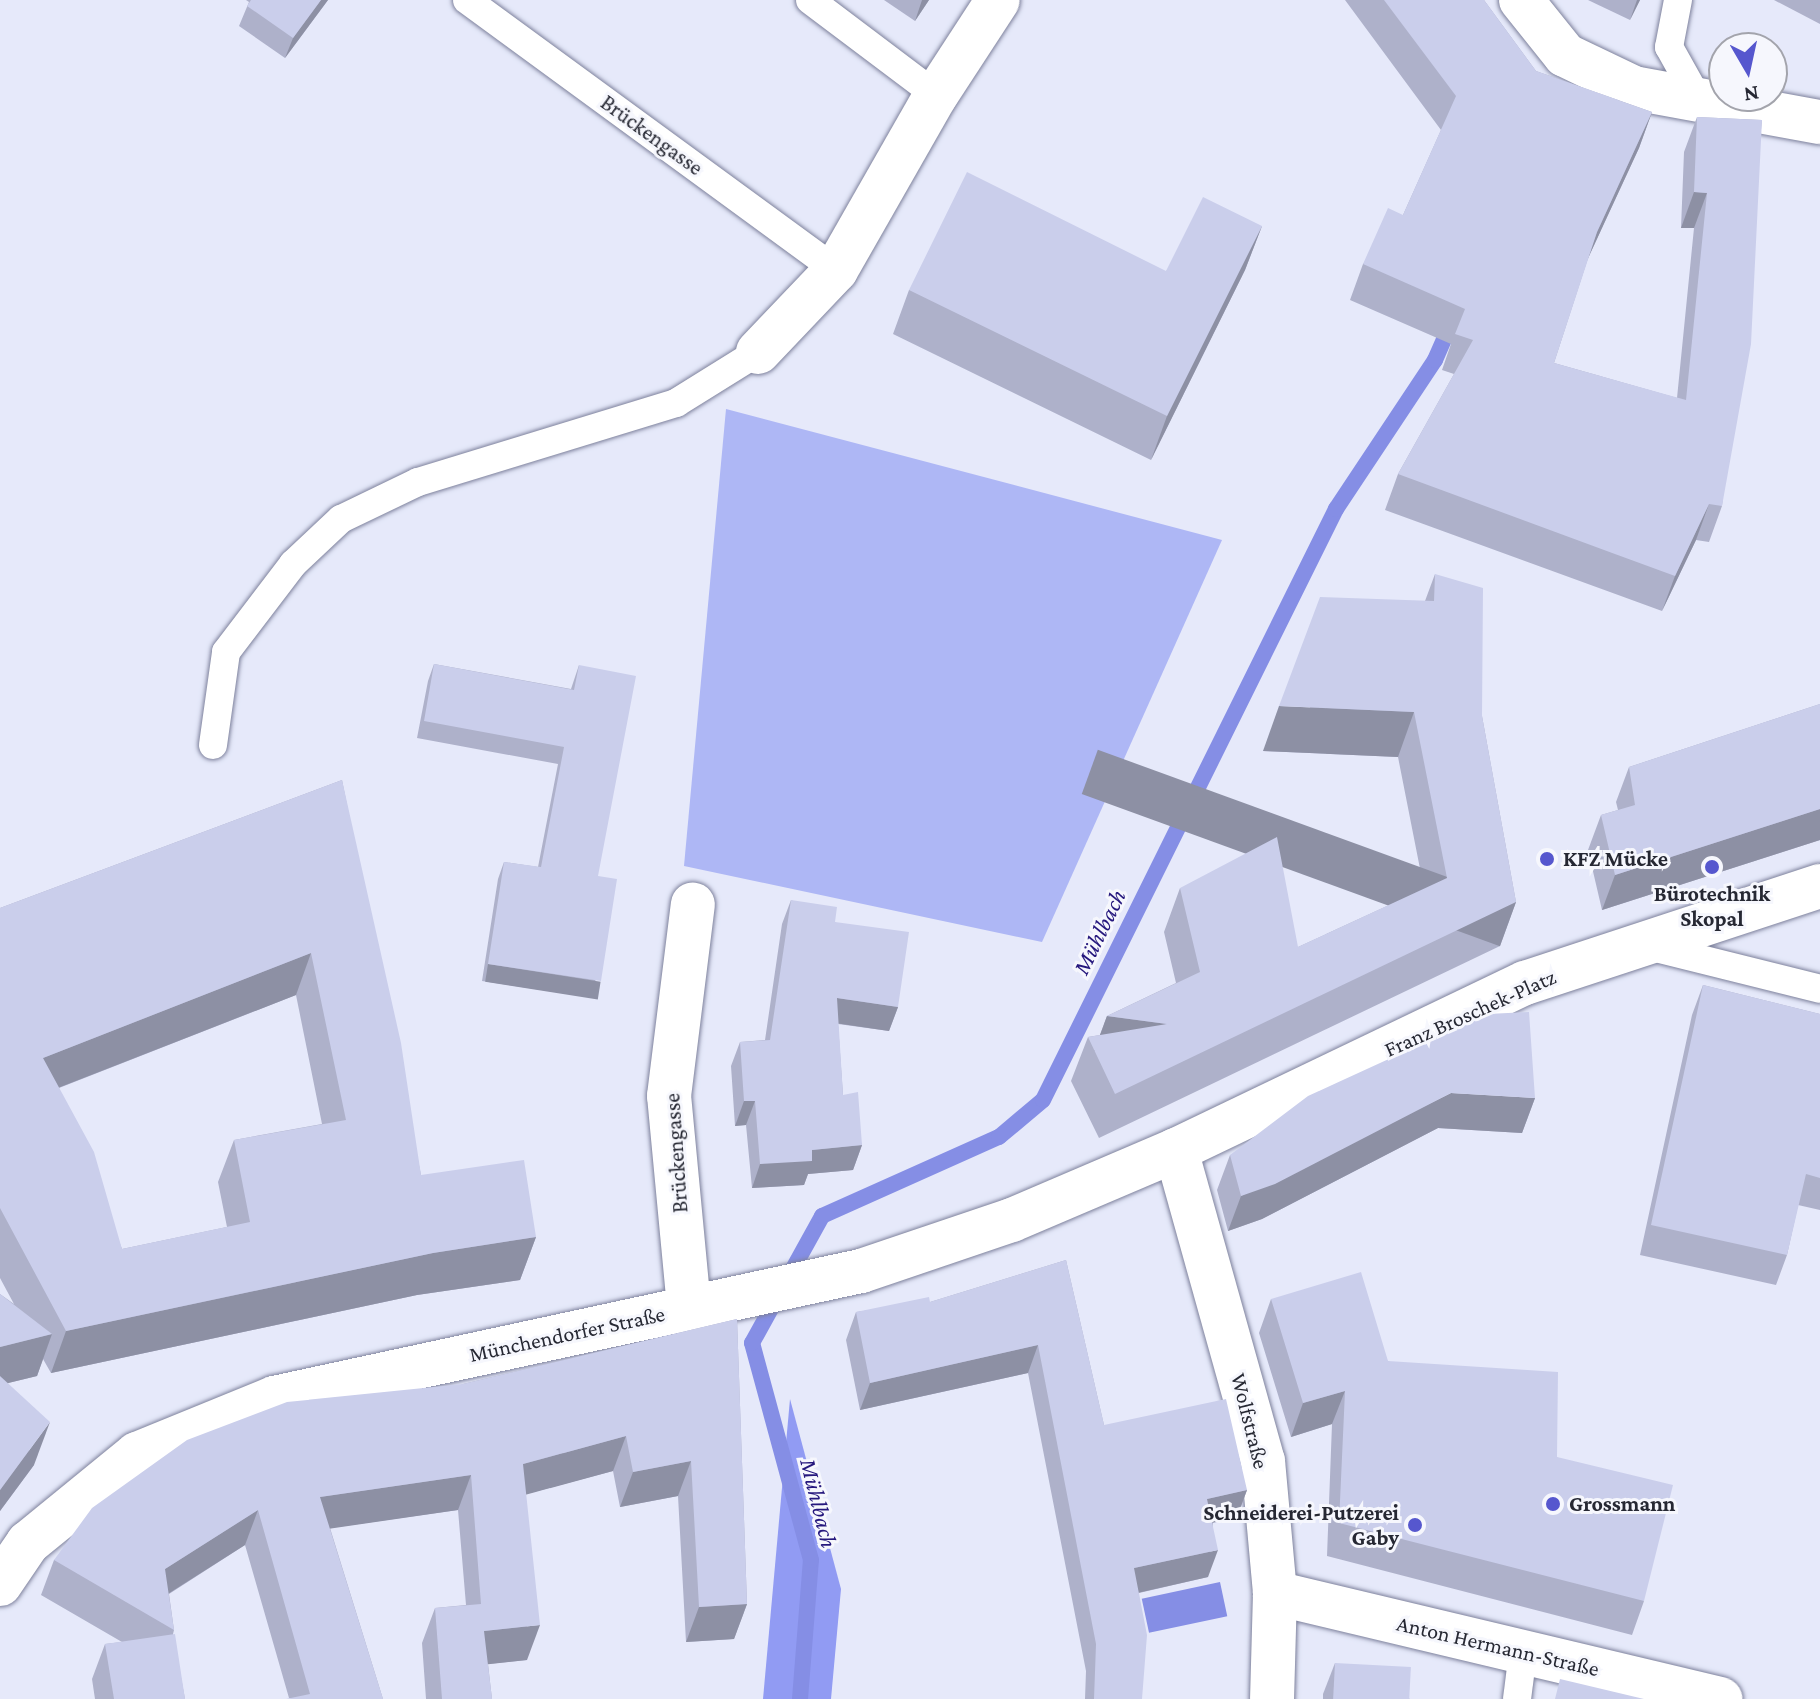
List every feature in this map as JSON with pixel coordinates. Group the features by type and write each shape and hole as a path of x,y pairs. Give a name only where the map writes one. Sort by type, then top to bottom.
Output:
{"street":[{"path":"758,352 836,270 936,95 998,0"},
{"path":"1521,0 1565,55 1634,88 1820,122"},
{"name":"Franz Broschek-Platz","path":"1176,1150 1525,983 1820,886"},
{"name":"Brückengasse","path":"689,1307 669,1096 693,904"},
{"name":"Münchendorfer Straße","path":"0,1584 28,1543 137,1454 274,1398 861,1271 1012,1220 1176,1150"},
{"name":"Wolfstraße","path":"1176,1150 1263,1461 1275,1593 1272,1699"},
{"name":"Anton Hermann-Straße","path":"1275,1593 1721,1699"}],"lane":[{"name":"Brückengasse","path":"467,0 836,270"},
{"path":"810,0 936,95"},
{"path":"1678,0 1669,47 1698,99"},
{"path":"213,745 226,652 293,564 341,519 418,482 676,403 758,352"},
{"path":"1643,944 1820,989"},
{"path":"1517,1699 1523,1652"}],"shaded area":[{"path":"726,409 1222,540 1042,942 684,866"},
{"path":"790,1399 841,1589 831,1699 763,1699"},
{"path":"1220,1582 1227,1616 1149,1633 1142,1599"}],"building":[{"path":"251,0 321,0 293,38 247,6"},
{"path":"1384,0 1484,0 1536,71 1652,112 1597,232 1554,363 1686,400 1707,193 1694,192 1697,117 1762,120 1751,344 1722,506 1709,504 1675,576 1398,474 1473,340 1455,334 1465,309 1363,264 1388,208 1403,215 1456,96"},
{"path":"967,172 1166,271 1203,197 1262,226 1167,416 909,290"},
{"path":"1435,574 1483,588 1482,716 1516,902 1115,1094 1088,1037 1167,1024 1107,1016 1200,972 1180,888 1277,837 1298,947 1447,878 1414,712 1279,706 1320,597 1434,601"},
{"path":"434,664 574,690 579,665 636,676 598,876 617,879 601,981 488,964 504,862 541,867 564,747 424,721"},
{"path":"1820,704 1820,809 1615,875 1601,815 1635,805 1629,767"},
{"path":"342,780 401,1043 421,1175 524,1160 536,1237 433,1253 66,1331 0,1208 0,908","holes":["311,953 346,1120 234,1140 250,1222 122,1249 94,1152 43,1058"]},
{"path":"791,900 837,907 835,922 909,932 898,1007 837,998 843,1095 858,1092 862,1145 812,1150 812,1161 760,1164 755,1101 744,1101 740,1042 770,1040"},
{"path":"1703,985 1820,1014 1820,1178 1806,1174 1787,1255 1651,1225"},
{"path":"1529,1012 1535,1098 1451,1093 1275,1184 1241,1196 1230,1155 1308,1096 1487,1014"},
{"path":"1066,1260 1104,1425 1226,1399 1247,1490 1207,1499 1218,1550 1134,1568 1147,1635 1142,1699 1094,1699 1096,1644 1038,1345 870,1383 856,1312 929,1297 930,1302"},
{"path":"1361,1272 1388,1361 1558,1372 1557,1457 1673,1485 1644,1601 1339,1523 1345,1391 1303,1403 1271,1299"},
{"path":"0,1294 52,1334 0,1347"},
{"path":"737,1319 747,1604 699,1607 691,1461 633,1472 626,1436 523,1464 540,1625 484,1631 492,1699 442,1699 435,1608 481,1604 471,1475 320,1497 383,1699 286,1699 310,1694 258,1510 165,1569 174,1630 54,1560 92,1508 187,1440 287,1402 463,1384"},
{"path":"0,1376 50,1422 0,1490"},
{"path":"175,1634 185,1699 114,1699 105,1644"},
{"path":"1335,1663 1411,1667 1409,1699 1333,1699"},
{"path":"1560,1679 1644,1699 1555,1699"}],"waterway":[{"name":"Mühlbach","path":"800,1699 811,1560 752,1343 822,1216 999,1137 1043,1100 1336,509 1435,360 1452,321"}],"place":[{"name":"KFZ Mücke","path":"1547,859"},
{"name":"Bürotechnik Skopal","path":"1712,867"},
{"name":"Grossmann","path":"1553,1504"},
{"name":"Schneiderei-Putzerei Gaby","path":"1415,1525"}]}
